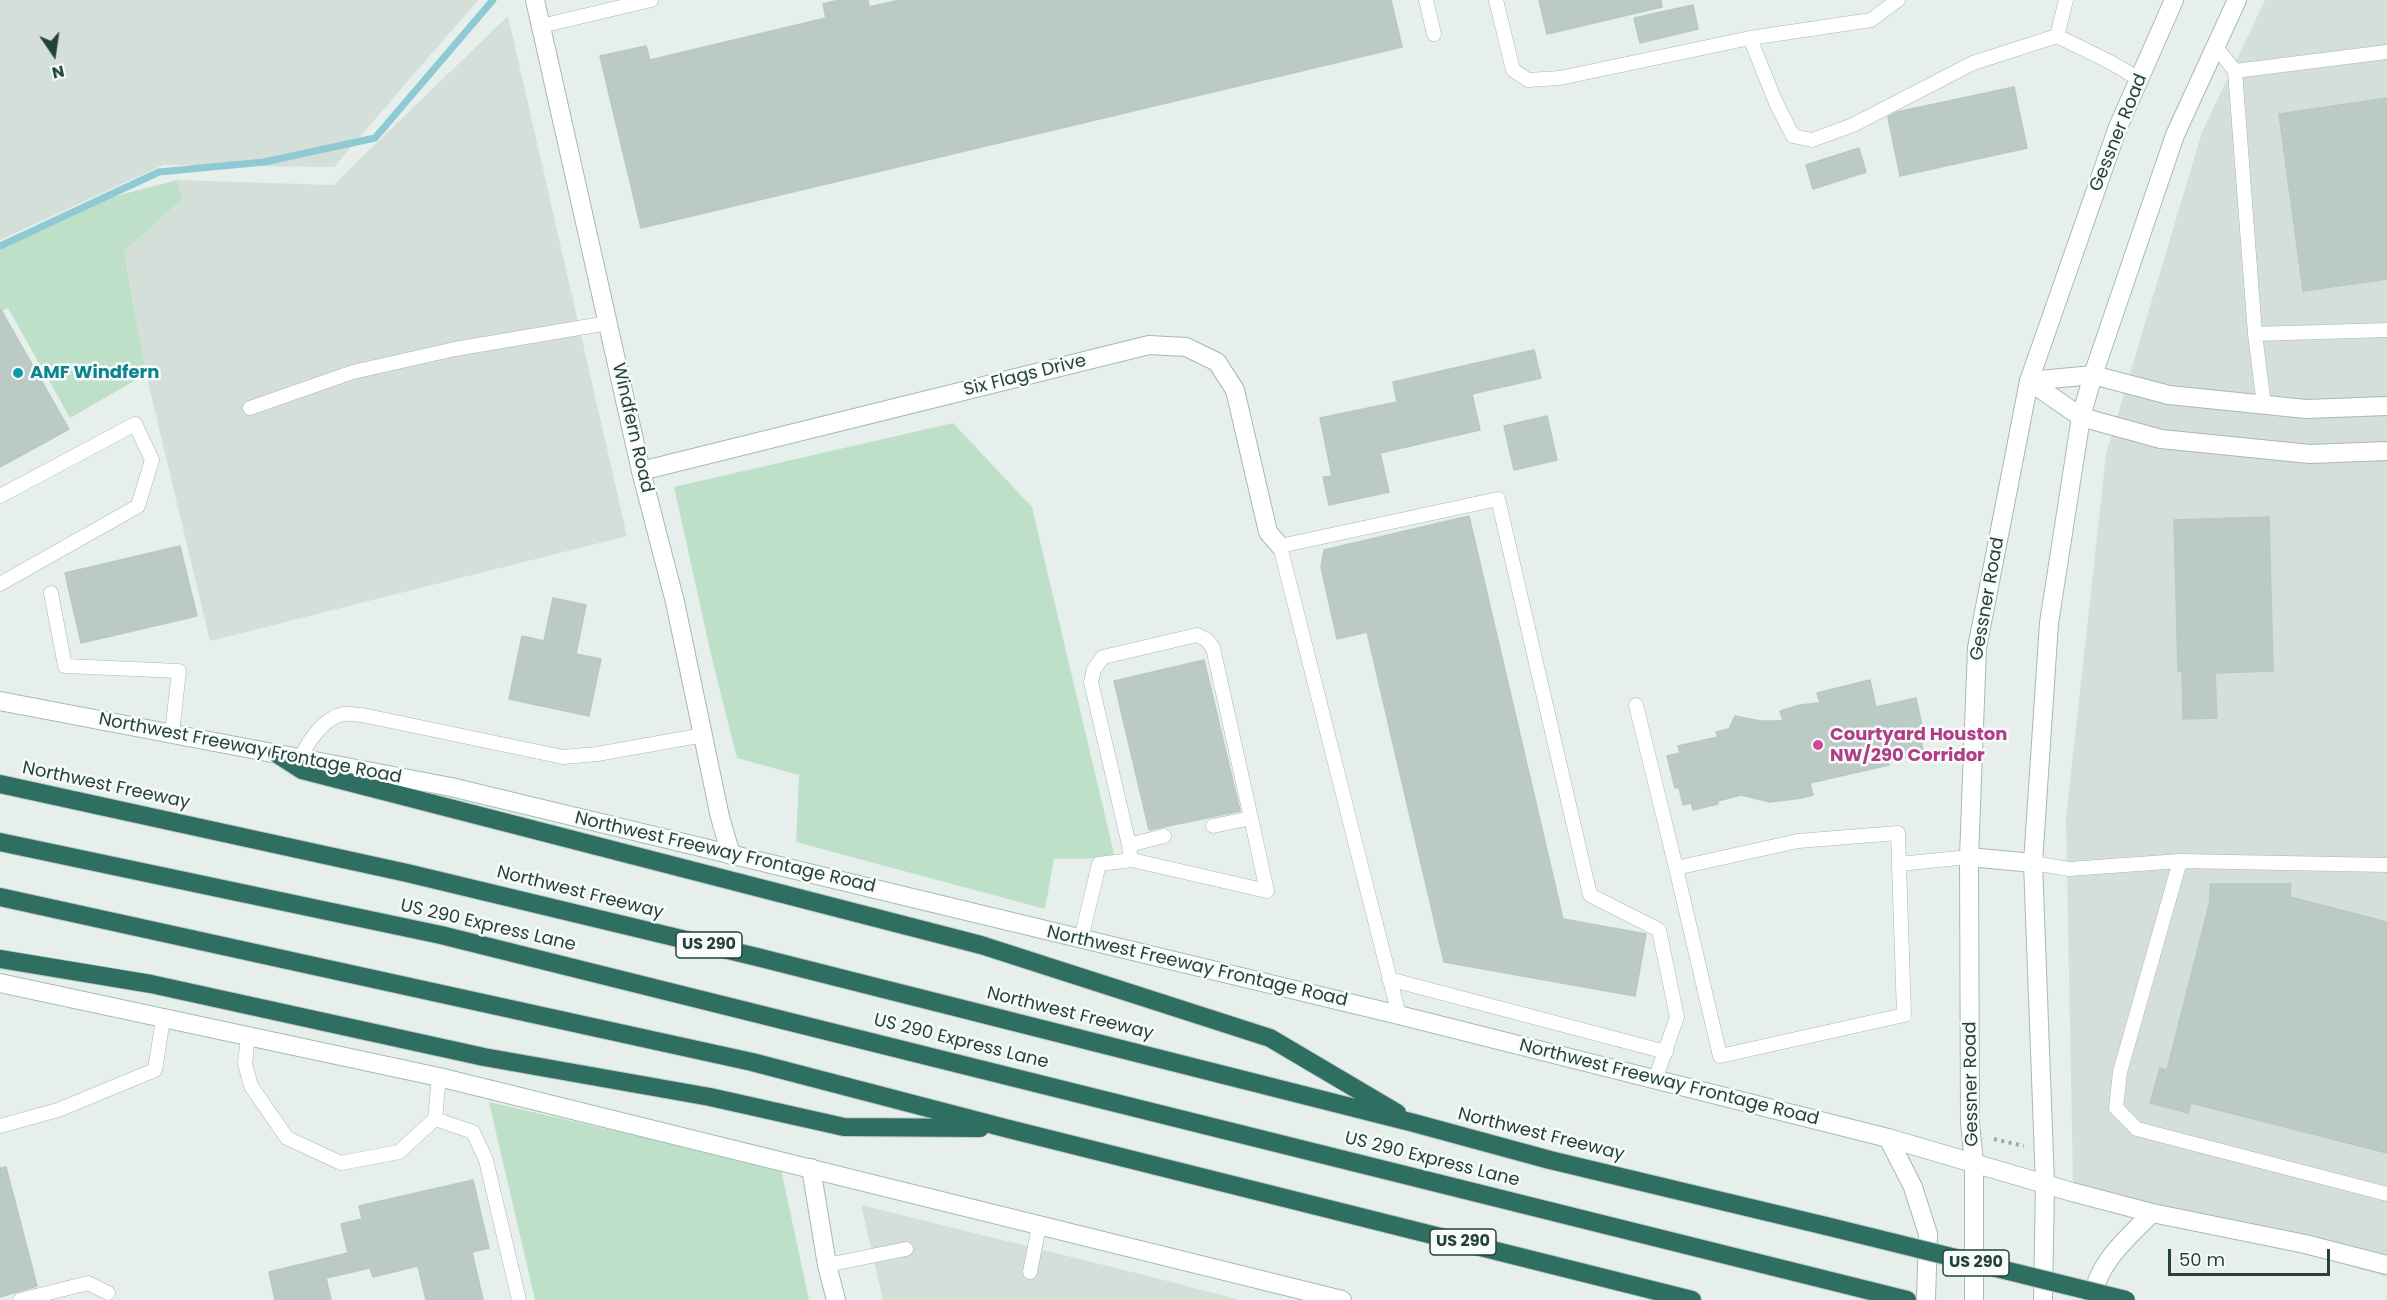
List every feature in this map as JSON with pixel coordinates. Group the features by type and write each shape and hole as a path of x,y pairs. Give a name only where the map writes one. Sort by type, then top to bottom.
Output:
{"highway":[{"path":"277,754 302,770 981,945 1270,1038 1414,1123"},
{"name":"Northwest Freeway","path":"0,784 430,878 757,957 1414,1123 1550,1160 2126,1300"},
{"name":"US 290 Express Lane","path":"0,842 452,937 1907,1300"},
{"name":"US 290","path":"0,897 752,1062 1005,1128 1692,1300"},
{"path":"0,959 151,984 484,1057 710,1097 844,1127 1005,1128"}],"main road":[{"name":"Windfern Road","path":"535,0 641,471 675,602 720,817 731,855"},
{"name":"Gessner Road","path":"1974,1300 1974,1162 1970,1122 1969,857 1977,648 2029,381 2118,127 2174,0"},
{"path":"2043,1300 2044,1184 2034,863 2049,623 2081,417 2093,375 2175,135 2237,0"},
{"name":"Six Flags Drive","path":"641,471 1149,345 1186,347 1217,362 1235,390 1269,532 1280,546"},
{"path":"2029,381 2093,375 2169,395 2306,409 2387,406"},
{"path":"2029,381 2081,417 2161,439 2310,454 2387,451"},
{"name":"Northwest Freeway Frontage Road","path":"0,701 451,787 1399,1015 1887,1138 2152,1213 2305,1244 2387,1265"},
{"path":"1969,857 2034,863"},
{"path":"0,984 439,1077 1342,1300"},
{"path":"1887,1138 1913,1187 1928,1234 1926,1300"},
{"path":"811,1168 827,1265 836,1300"},
{"path":"2093,1300 2100,1274 2113,1254 2152,1213"}],"lane":[{"path":"541,26 588,7 651,0"},
{"path":"1426,0 1434,34"},
{"path":"1496,0 1513,70 1528,80 1560,78 1750,38 1872,20 1898,0"},
{"path":"2057,36 2066,0"},
{"path":"1750,38 1776,103 1793,136 1812,140 1853,125 1973,63 2057,36 2139,79"},
{"path":"2216,47 2235,71 2255,334 2264,405"},
{"path":"2235,71 2387,52"},
{"path":"250,408 353,372 456,349 608,322"},
{"path":"2255,334 2387,330"},
{"path":"0,496 135,424 152,460 138,506 0,584"},
{"path":"1399,1015 1280,546 1498,499 1590,895 1659,930 1677,1017 1655,1080"},
{"path":"51,593 65,666 179,671 172,732"},
{"path":"1081,939 1099,864 1132,860 1268,891 1213,648 1207,640 1197,635 1103,657 1094,669 1091,682 1132,860"},
{"path":"1636,705 1720,1056 1904,1015 1898,833 1798,841 1676,868"},
{"path":"301,759 305,747 312,739 326,724 342,714 362,715 563,757 597,754 704,735"},
{"path":"1213,826 1251,818"},
{"path":"1129,845 1164,836"},
{"path":"1899,864 1969,857"},
{"path":"2180,861 2120,1072 2116,1108 2137,1129 2387,1194"},
{"path":"2034,863 2069,869 2180,861 2387,865"},
{"path":"1389,979 1666,1052"},
{"path":"0,1126 58,1110 155,1070 163,1019"},
{"path":"248,1035 245,1064 251,1086 287,1138 341,1163 399,1152 435,1119 439,1077"},
{"path":"435,1119 473,1132 486,1160 519,1300"},
{"path":"1030,1272 1039,1226"},
{"path":"827,1265 906,1249"},
{"path":"20,1300 87,1283 108,1293"}],"path":[{"path":"1994,1138 2028,1147"}],"shaded area":[{"path":"0,0 478,0 334,167 163,165 0,240"},
{"path":"2265,0 2387,0 2387,1277 2073,1184 2066,818 2106,454 2202,132"},
{"path":"508,16 627,536 210,641 146,374 124,250 182,199 177,180 333,185"},
{"path":"861,1205 1152,1277 1240,1300 883,1300"}],"green space":[{"path":"177,180 182,199 124,251 146,374 70,418 8,308 0,312 0,245 116,196"},
{"path":"953,423 1032,507 1115,858 1054,859 1045,909 796,842 799,775 737,758 712,659 674,487"},
{"path":"489,1102 781,1169 809,1300 535,1300"}],"building":[{"path":"839,0 868,0 869,7 900,0 1391,0 1402,47 641,228 600,56 646,46 650,60 826,18 823,4"},
{"path":"1539,0 1661,0 1662,7 1547,34"},
{"path":"1693,5 1698,29 1640,43 1634,18"},
{"path":"2014,87 2027,148 1900,176 1888,117 1897,112"},
{"path":"2387,98 2387,279 2303,291 2279,114"},
{"path":"1859,148 1866,172 1813,189 1806,165"},
{"name":"AMF Windfern","path":"0,308 69,429 0,467"},
{"path":"1534,350 1541,378 1472,394 1480,430 1380,453 1389,492 1329,505 1323,477 1332,476 1320,418 1397,402 1393,382"},
{"path":"1547,416 1557,460 1514,470 1504,426"},
{"path":"1469,516 1563,919 1646,934 1635,996 1444,962 1367,632 1337,639 1321,567 1324,550"},
{"path":"2269,517 2273,671 2215,673 2217,718 2183,719 2182,671 2178,671 2174,520"},
{"path":"180,546 197,616 81,643 65,573"},
{"path":"553,598 586,605 576,654 601,659 589,716 509,699 522,636 544,641"},
{"path":"1204,660 1240,811 1149,830 1114,681"},
{"name":"Courtyard Houston NW/290 Corridor","path":"1870,680 1876,707 1916,698 1923,731 1919,732 1923,750 1913,753 1912,756 1888,762 1889,765 1810,783 1813,795 1802,798 1770,802 1741,795 1693,810 1691,803 1683,805 1679,787 1675,788 1667,756 1680,753 1678,746 1718,737 1716,732 1729,729 1735,716 1760,721 1783,721 1780,711 1800,705 1820,703 1817,693"},
{"path":"2210,884 2291,884 2290,897 2387,922 2387,1153 2191,1103 2188,1113 2150,1103 2160,1068 2167,1070 2210,901"},
{"path":"6,1167 37,1286 0,1297 0,1168"},
{"path":"473,1180 489,1248 472,1252 483,1300 426,1300 418,1266 373,1277 370,1268 326,1278 331,1300 275,1300 269,1272 348,1253 341,1224 362,1219 359,1206"}],"waterway":[{"path":"0,246 159,172 264,162 375,138 493,0"}],"place":[{"name":"AMF Windfern","path":"18,373"},
{"name":"Courtyard Houston NW/290 Corridor","path":"1818,745"}]}
